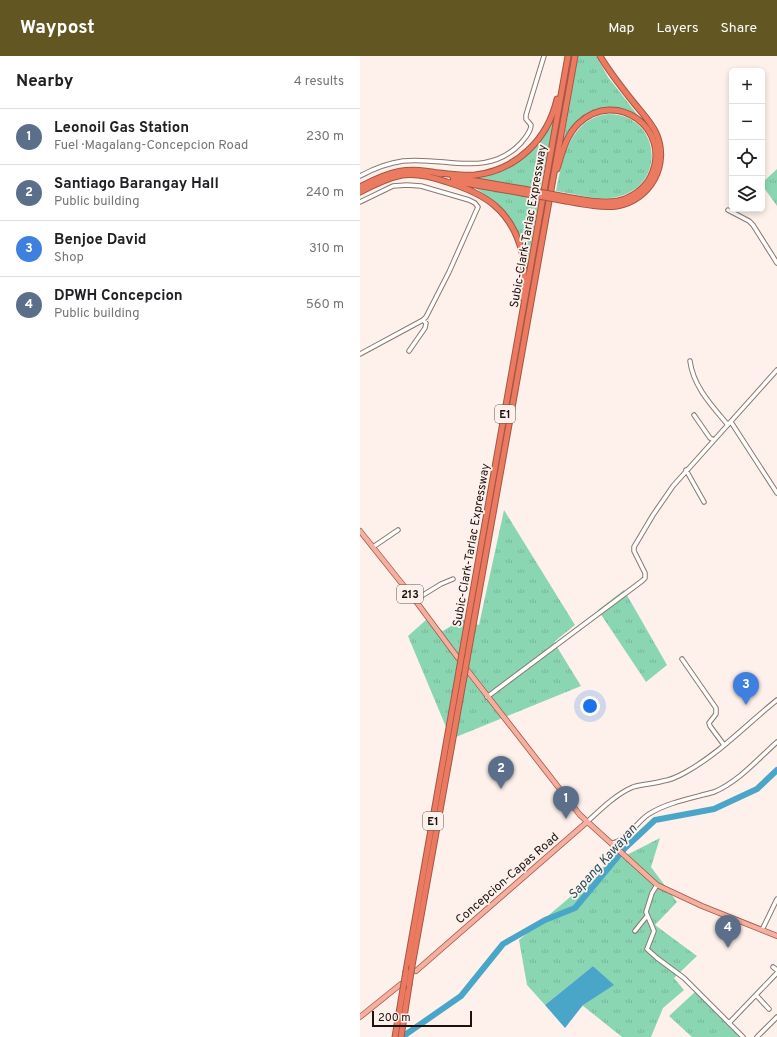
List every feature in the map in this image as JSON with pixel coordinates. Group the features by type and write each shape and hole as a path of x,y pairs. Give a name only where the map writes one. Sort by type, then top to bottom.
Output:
{"highway":[{"name":"Subic-Clark-Tarlac Expressway","path":"395,1037 400,1010 402,987 568,56"},
{"name":"Subic-Clark-Tarlac Expressway","path":"401,1037 412,966 574,56"},
{"path":"360,192 380,182 404,175 452,180 522,191 598,206 626,204 637,199 656,178 660,167 660,148 655,132 645,116 612,75 600,56"},
{"path":"360,187 376,178 402,170 465,175 484,173 505,166 522,156 537,142 548,124 557,101 561,81 565,74"},
{"path":"551,187 566,142 573,129 580,122 601,111 613,110 625,113 642,122 652,136 656,153 653,172 639,192 625,199 610,202 566,199"},
{"path":"438,173 522,191"},
{"path":"440,179 467,188 482,196 495,205 508,220 516,235 522,253 524,272 523,315"}],"main road":[{"name":"213","path":"360,532 415,600 458,658"},
{"path":"468,671 580,815 611,845 657,885 702,906 777,936"},
{"name":"Concepcion-Capas Road","path":"416,971 587,822"},
{"path":"360,1017 402,987"}],"street":[{"path":"360,176 390,164 403,161 476,164 494,160 509,154 523,141 531,130 531,125 526,119 526,115 544,56"},
{"path":"360,202 393,186 413,185 469,200 475,203 478,207 449,272 426,317 360,354"},
{"path":"728,210 753,225 777,263"},
{"path":"409,351 425,328 426,323 423,320"},
{"path":"690,361 692,374 696,383 728,426"},
{"path":"487,697 645,578 645,573 634,551 634,546 667,495 686,470 728,426 777,370"},
{"path":"694,415 710,438 714,440"},
{"path":"731,422 777,493"},
{"path":"686,470 704,502"},
{"path":"372,547 398,530"},
{"path":"415,600 441,584 453,579"},
{"path":"682,659 716,708 716,714 709,723 724,746"},
{"path":"587,822 628,790 640,785 664,781 679,776 703,762 724,746 777,700"},
{"path":"611,845 620,841 638,822 649,814 664,807 722,789 736,779 777,742"},
{"path":"657,885 647,907 647,916 654,931 647,947 649,952 684,978 743,1037"},
{"path":"762,930 777,899"},
{"path":"635,931 647,916"},
{"path":"729,1023 777,973"},
{"path":"756,995 769,1009"},
{"path":"757,1037 777,1016"}],"green space":[{"path":"578,56 596,56 608,77 640,118 623,110 606,108 597,109 581,117 574,124 563,142"},
{"path":"608,114 626,117 639,125 648,137 652,151 651,166 645,179 633,190 617,197 594,198 556,191 565,154 576,132 585,123 595,117"},
{"path":"552,121 554,122 540,189 475,179 475,177 501,170 521,160 538,144"},
{"path":"777,169 777,206 765,189 765,180"},
{"path":"474,187 539,199 527,266 513,224 497,203"},
{"path":"504,510 575,625 554,642 581,686 451,739 408,636 426,620 443,631 462,619 479,625"},
{"path":"624,590 667,665 646,682 598,610"},
{"path":"660,838 651,867 677,902 655,925 697,956 674,978 684,990 663,1008 651,1037 622,1037 582,1005 613,985 593,966 545,1005 527,985 519,940 581,888 599,869"},
{"path":"696,991 741,1037 692,1037 669,1016"}],"water":[{"path":"593,966 614,985 583,1005 565,1028 545,1005"}],"waterway":[{"name":"Sapang Kawayan","path":"402,1037 461,996 503,944 545,920 575,908 625,848 655,820 714,809 757,789 777,770"}],"place":[{"name":"Benjoe David","path":"746,705"},
{"name":"Santiago Barangay Hall","path":"501,789"},
{"name":"Leonoil Gas Station","path":"566,819"},
{"name":"DPWH Concepcion","path":"728,948"}]}
